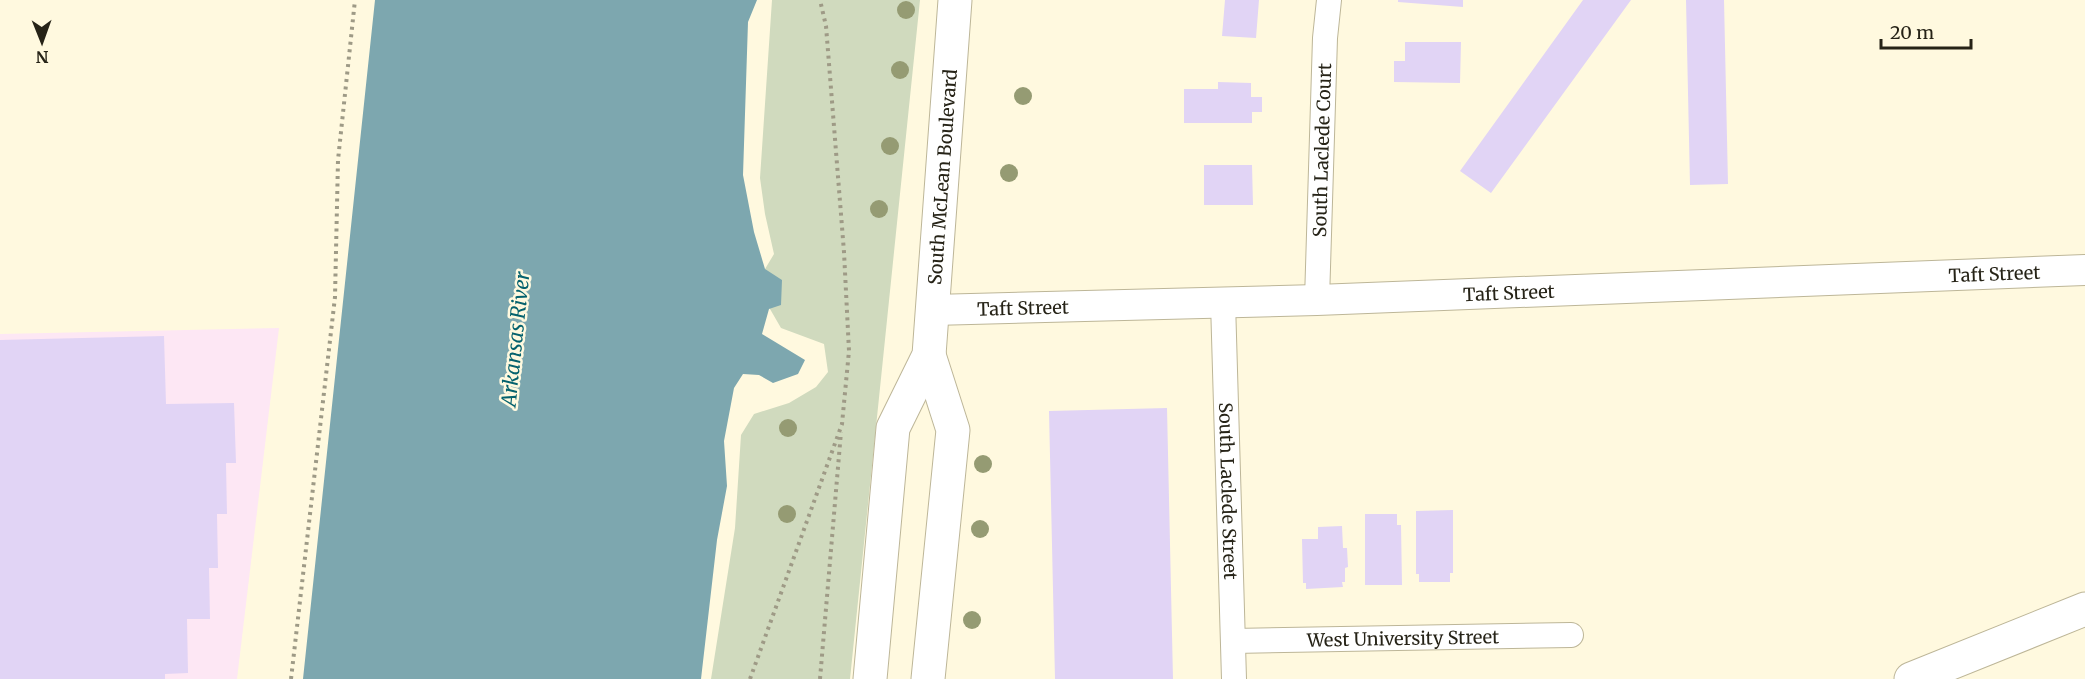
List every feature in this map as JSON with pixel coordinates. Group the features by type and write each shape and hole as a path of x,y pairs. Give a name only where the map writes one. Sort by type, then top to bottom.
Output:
{"main road":[{"name":"South McLean Boulevard","path":"870,679 893,428 929,355 955,0"},
{"name":"South McLean Boulevard","path":"928,679 953,430 929,355"},
{"path":"1911,679 2080,611"}],"street":[{"name":"South Laclede Court","path":"1317,300 1325,38 1329,0"},
{"name":"Taft Street","path":"933,310 1317,300 2085,270"},
{"name":"South Laclede Street","path":"1223,302 1234,679"},
{"name":"West University Street","path":"1233,641 1571,634"}],"path":[{"path":"291,679 335,297 338,160 355,0"},
{"path":"820,0 826,26 844,252 849,351 820,679"},
{"path":"750,679 842,424"}],"shaded area":[{"path":"279,328 237,679 0,679 0,334"}],"green space":[{"path":"772,0 920,0 850,679 711,679 735,528 741,435 754,414 789,403 816,387 828,372 824,344 781,328 770,309 765,269 774,254 760,178"}],"water":[{"name":"Arkansas River","path":"375,0 757,0 748,22 743,175 754,232 765,269 782,280 781,305 769,309 762,334 805,360 798,374 773,383 759,375 743,374 734,388 724,441 727,486 717,540 701,679 303,679"}],"building":[{"path":"1225,0 1259,0 1256,38 1222,36"},
{"path":"1398,0 1463,0 1463,7 1398,2"},
{"path":"1583,0 1631,0 1491,193 1460,171"},
{"path":"1686,0 1724,0 1728,184 1690,185"},
{"path":"1405,42 1461,42 1460,83 1394,82 1394,61 1405,61"},
{"path":"1218,82 1251,83 1251,97 1262,97 1262,112 1252,112 1252,123 1184,123 1184,89 1218,89"},
{"path":"1204,165 1252,165 1253,205 1204,205"},
{"path":"164,336 166,404 234,403 236,463 226,463 227,514 217,514 218,568 209,568 210,619 187,619 188,673 165,674 165,679 0,679 0,340"},
{"path":"1167,408 1173,679 1055,679 1049,411"},
{"path":"1453,510 1453,573 1450,573 1450,582 1419,582 1419,574 1416,574 1416,511"},
{"path":"1365,514 1397,514 1397,525 1401,525 1402,585 1365,585"},
{"path":"1342,526 1343,548 1347,548 1348,567 1345,568 1343,587 1306,589 1306,583 1303,583 1302,539 1318,539 1318,527"}]}
